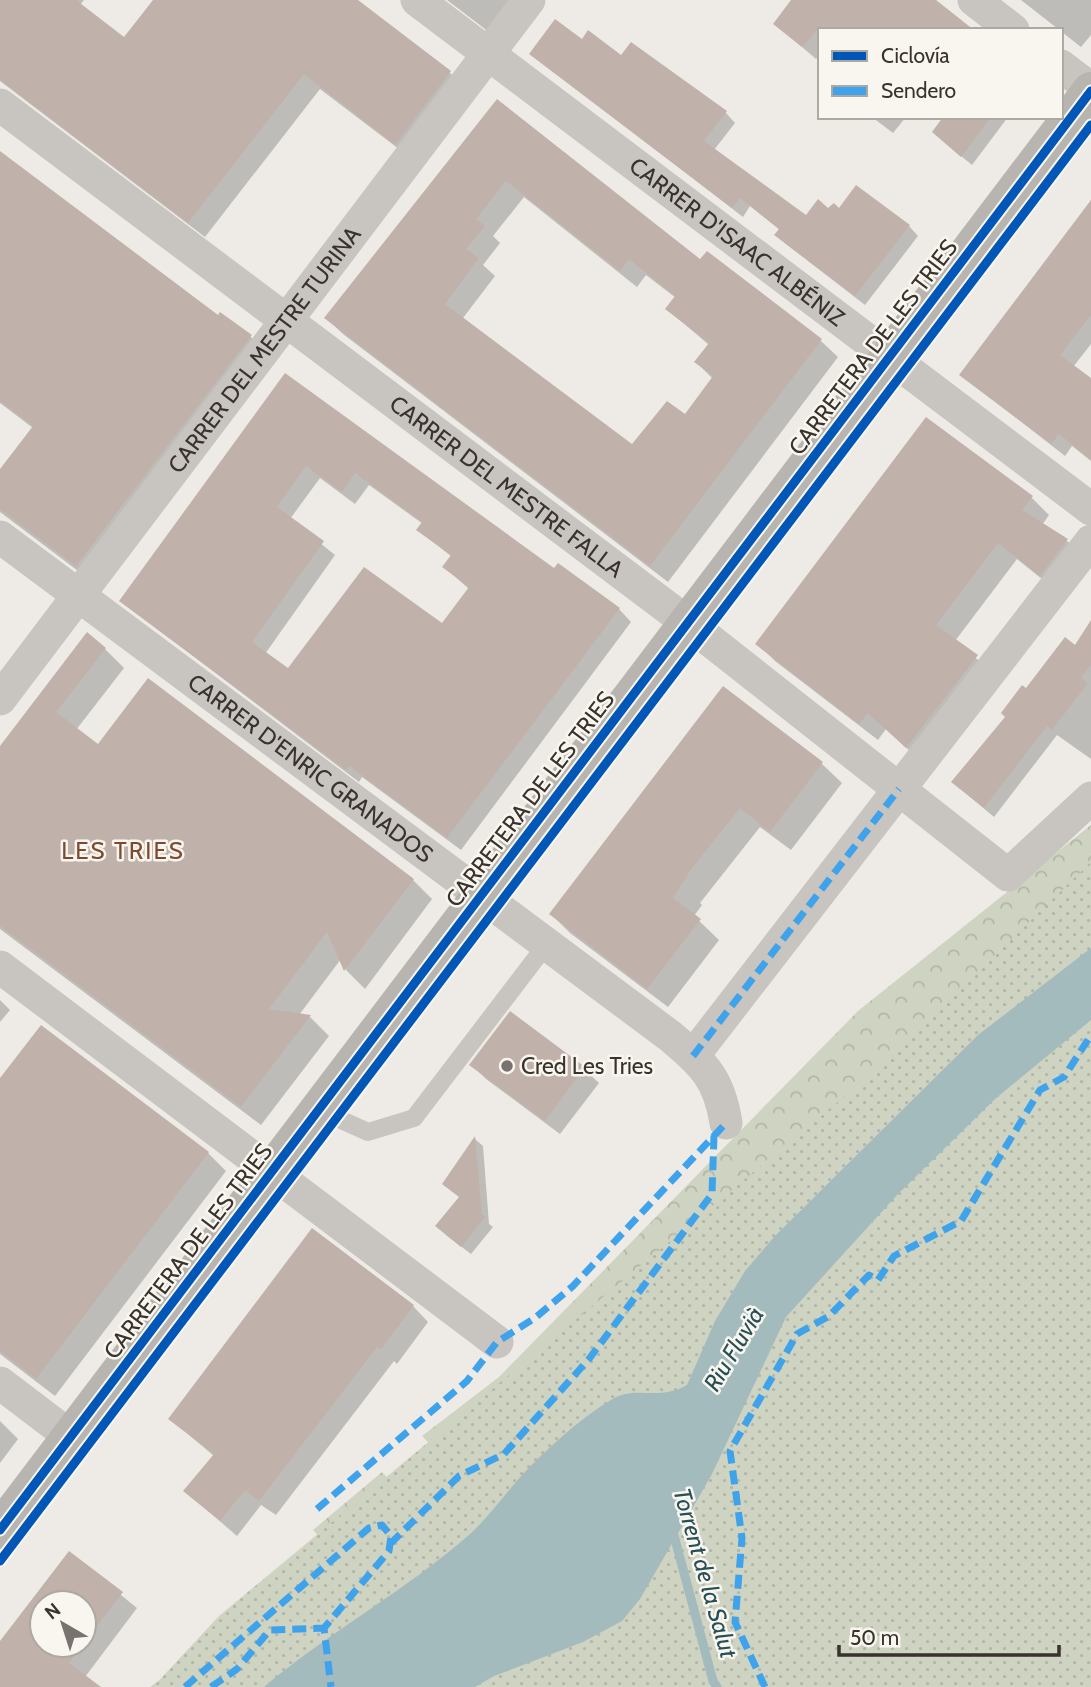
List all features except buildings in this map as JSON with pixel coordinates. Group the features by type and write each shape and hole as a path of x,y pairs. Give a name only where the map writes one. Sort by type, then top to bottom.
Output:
{"street":[{"name":"CARRER D'ISAAC ALBÉNIZ","path":"417,0 1091,509"},
{"name":"CARRER DEL MESTRE TURINA","path":"0,699 529,0"},
{"path":"974,0 1010,28"},
{"path":"1063,68 1091,90"},
{"name":"CARRETERA DE LES TRIES","path":"0,1530 1091,90"},
{"name":"CARRER DEL MESTRE FALLA","path":"0,105 688,623 1008,875 1091,798"},
{"name":"CARRER D'ENRIC GRANADOS","path":"0,537 480,897 670,1035 706,1068 721,1093 726,1123"},
{"path":"693,1056 1091,541"},
{"path":"0,967 497,1342"},
{"path":"0,1383 71,1437"}],"lane":[{"path":"319,1110 368,1132 414,1118 546,945"}],"green space":[{"path":"1091,825 1091,948 264,1687 150,1687 246,1617 329,1547 313,1530 382,1472 413,1505 451,1466 422,1436 499,1377 858,1011"},
{"path":"1091,862 1091,1687 153,1687 219,1616 875,1071"}],"water":[{"name":"Riu Fluvià","path":"1091,948 1091,1020 995,1099 897,1195 786,1317 711,1476 640,1599 622,1621 583,1642 494,1676 475,1687 264,1687 314,1648 419,1575 469,1535 532,1465 587,1416 620,1395 666,1392 687,1385 715,1321 745,1271 774,1237 978,1035"}],"waterway":[{"name":"Torrent de la Salut","path":"672,1528 713,1681 717,1687"}],"marked path":[{"path":"693,1056 899,789"},
{"path":"765,1687 735,1622 742,1538 730,1451 797,1334 829,1316 869,1275 878,1280 894,1256 961,1221 1040,1090 1064,1077 1091,1035"},
{"path":"317,1509 467,1381 497,1342 535,1318 573,1286 726,1123"},
{"path":"390,1544 459,1476 504,1454 589,1359 712,1194 714,1135"},
{"path":"185,1687 369,1528 382,1525 391,1536 389,1551 324,1628 331,1687"},
{"path":"211,1687 237,1669 270,1630 324,1628"}],"cycle path":[{"path":"0,1530 1091,91"},
{"path":"0,1561 1091,125"}],"place":[{"name":"Cred Les Tries","path":"507,1066"}],"district":[{"name":"LES TRIES","path":"123,851"}]}
